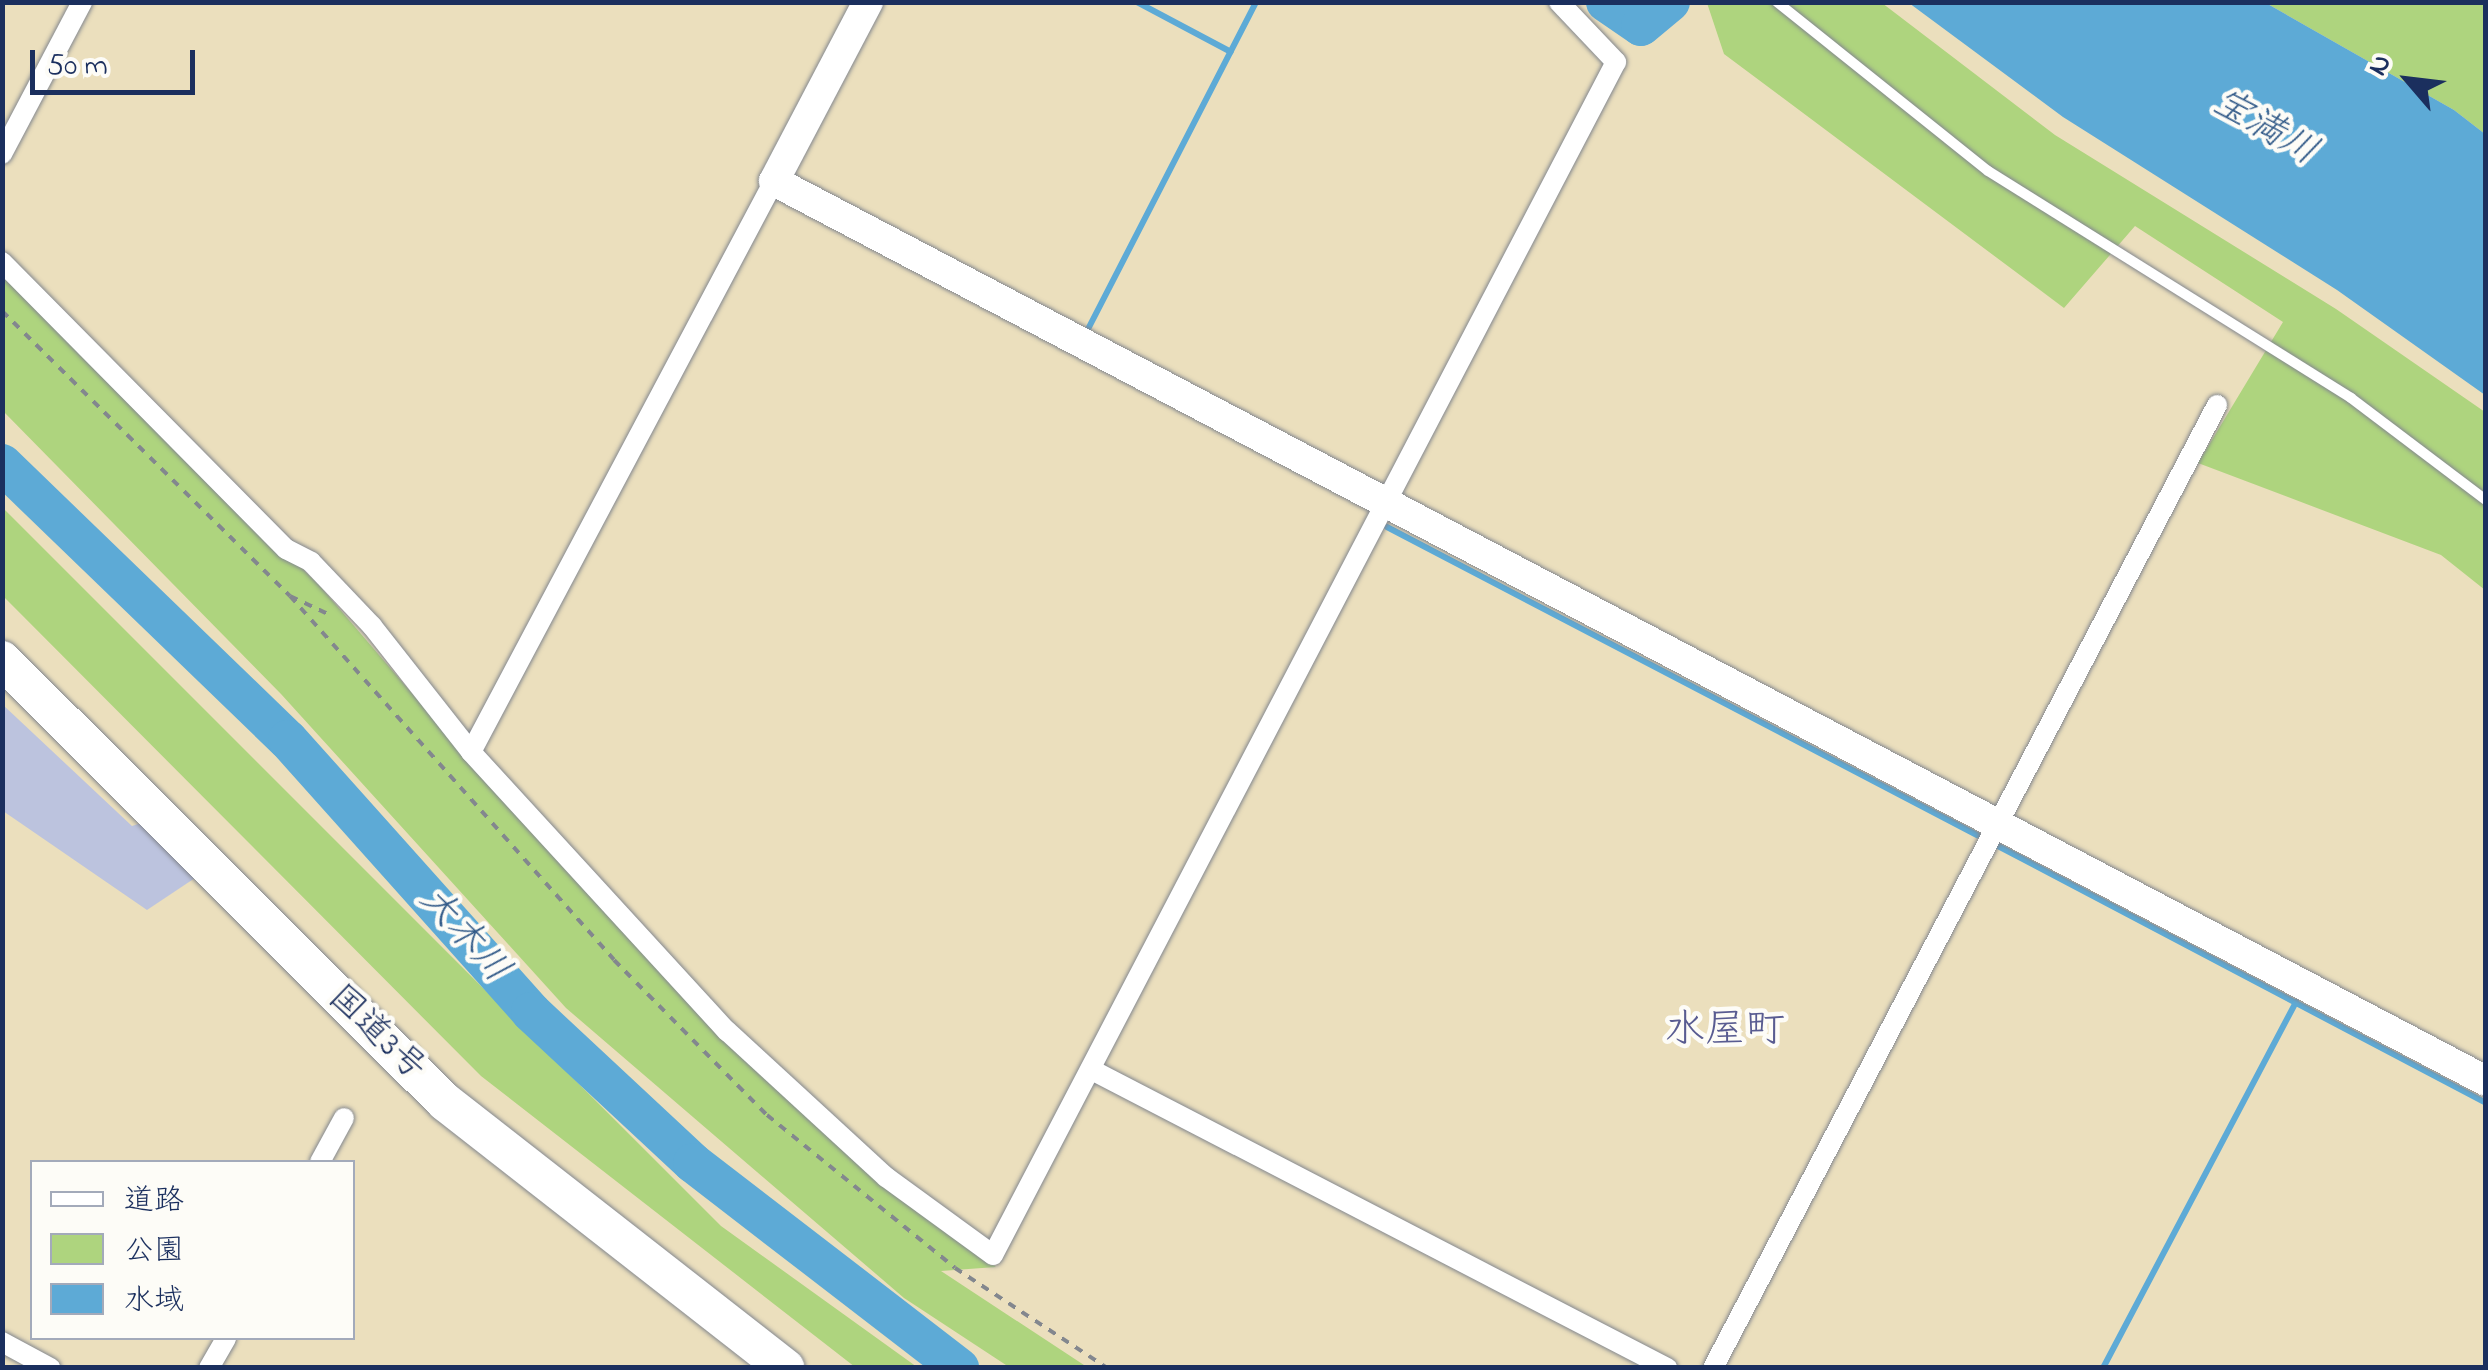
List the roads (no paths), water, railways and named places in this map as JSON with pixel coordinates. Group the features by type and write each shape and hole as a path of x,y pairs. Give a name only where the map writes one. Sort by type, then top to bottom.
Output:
{"highway":[{"name":"国道3号","path":"2,660 445,1102 786,1368"}],"street":[{"path":"2,154 82,2"},
{"path":"471,752 868,2"},
{"path":"2,262 286,548 311,562 372,626 471,752 726,1031 886,1177 993,1255 1616,62 1559,2"},
{"path":"774,182 2486,1081"},
{"path":"1713,1368 1995,822 2217,405"},
{"path":"1092,1070 1667,1368"},
{"path":"321,1160 344,1118"},
{"path":"210,1368 225,1340"},
{"path":"2,1342 50,1368"}],"lane":[{"path":"1777,2 1988,171 2351,398 2486,500"}],"water":[{"name":"宝満川","path":"1909,3 2266,3 2454,110 2485,134 2485,395 2337,290 2063,117"}],"waterway":[{"path":"1137,2 1231,52"},
{"path":"1086,333 1256,2"},
{"path":"1606,2 1641,26 1670,2"},
{"path":"1641,26 1650,36"},
{"name":"大木川","path":"2,464 288,740 531,1012 693,1163 959,1368"},
{"path":"1387,527 1977,835"},
{"path":"1998,846 2486,1103"},
{"path":"2103,1368 2296,1002"}],"district":[{"name":"水屋町","path":"1725,1032"}]}
